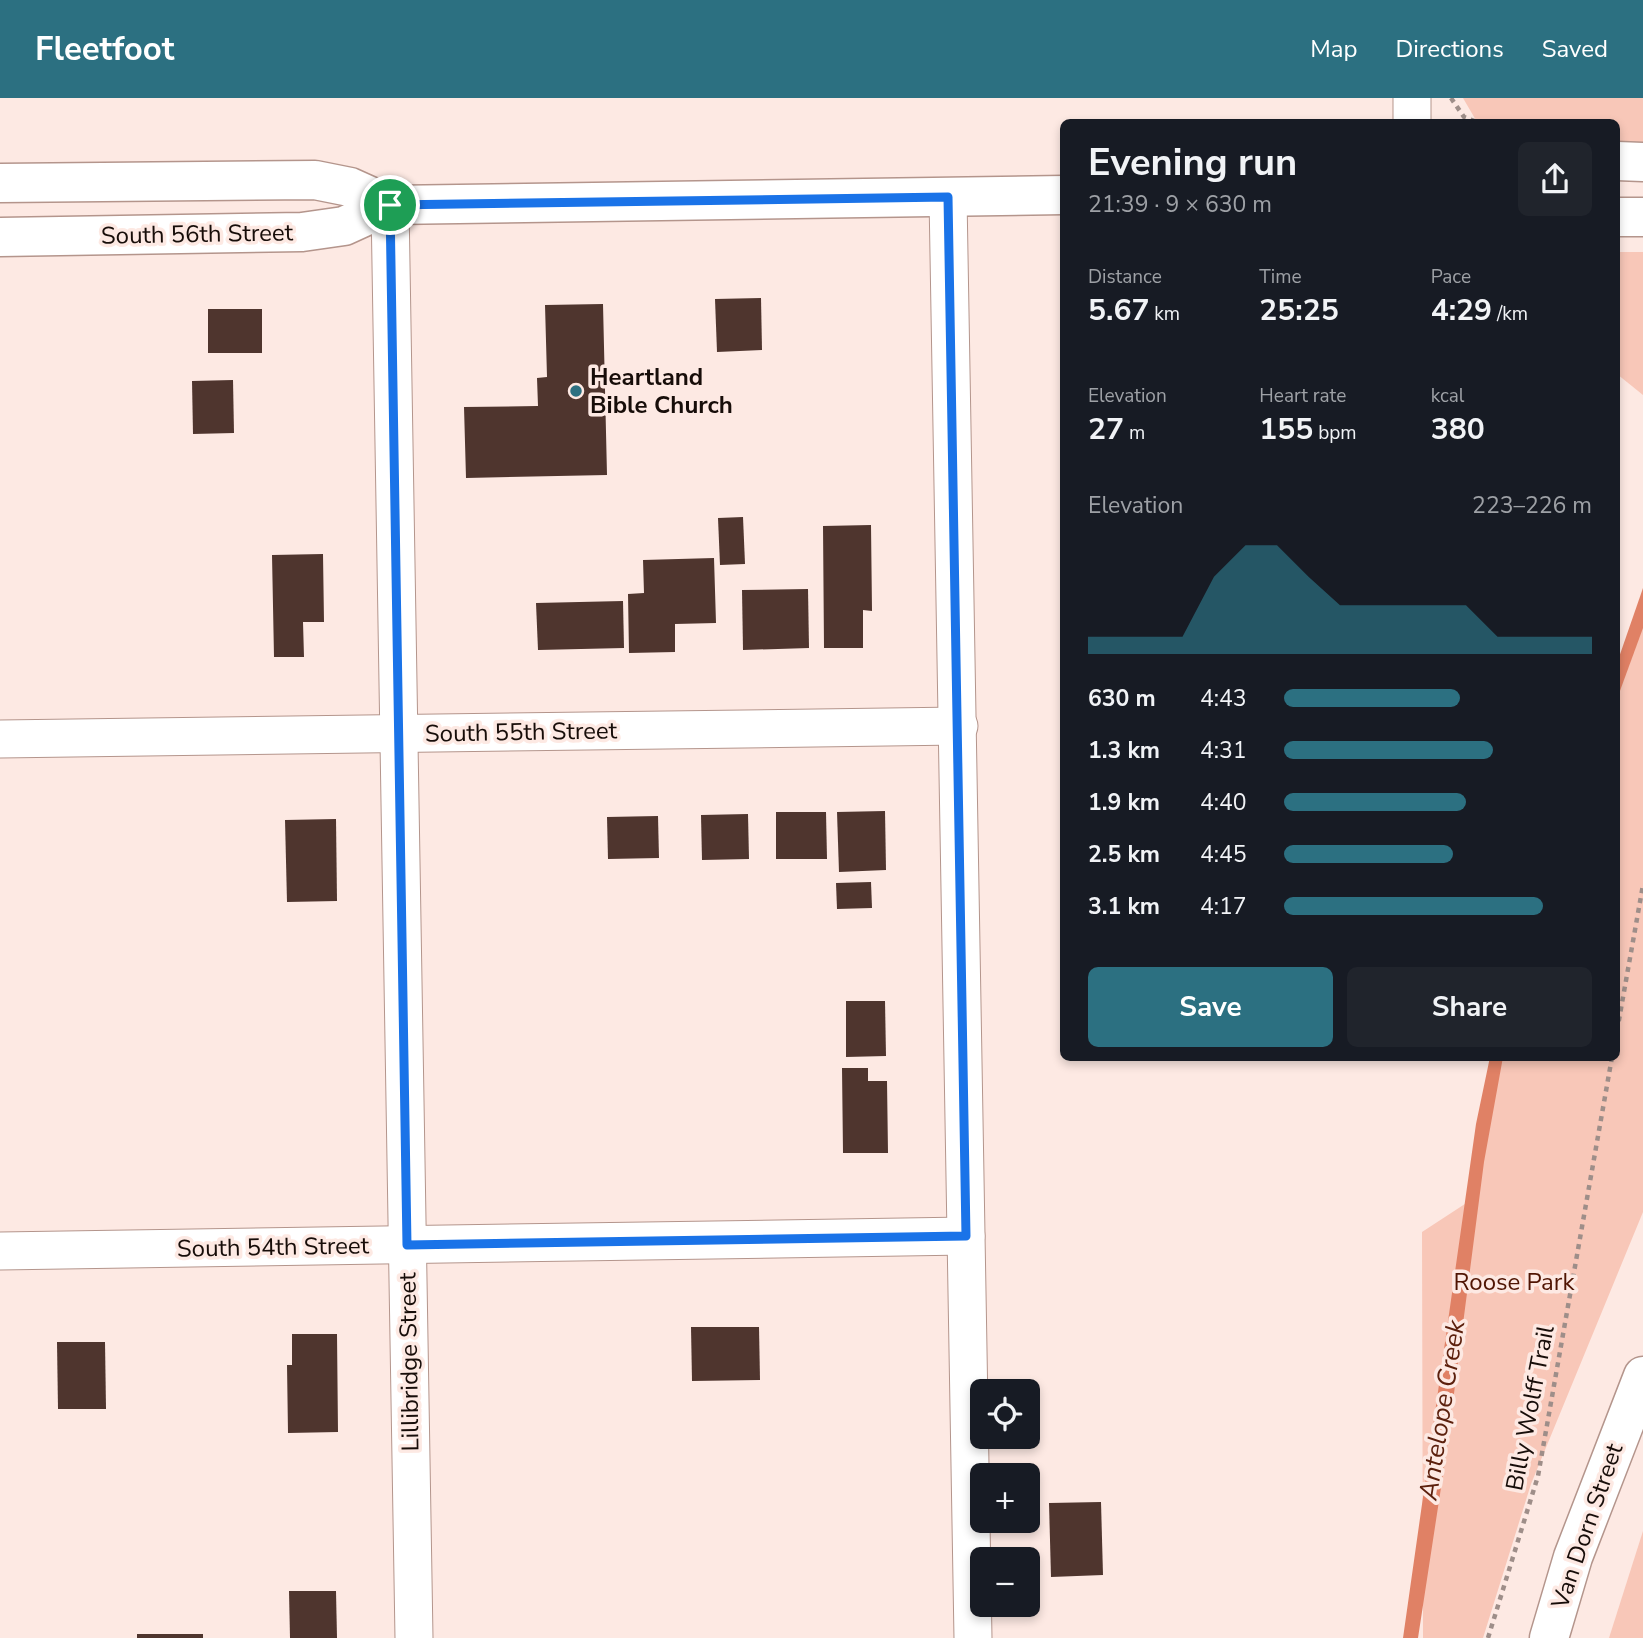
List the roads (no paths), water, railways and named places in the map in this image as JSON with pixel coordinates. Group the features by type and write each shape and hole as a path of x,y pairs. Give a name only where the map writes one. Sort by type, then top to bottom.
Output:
{"main road":[{"path":"1620,162 1643,162"},
{"name":"South 56th Street","path":"0,183 316,180 350,187 390,205"},
{"name":"South 56th Street","path":"0,237 302,232 344,226 390,205 1060,195"},
{"path":"1620,217 1643,217"},
{"name":"Van Dorn Street","path":"1549,1638 1573,1557 1643,1376"}],"street":[{"path":"1412,98 1412,119"},
{"path":"948,197 973,1638"},
{"name":"Lillibridge Street","path":"390,205 414,1638"},
{"name":"South 55th Street","path":"0,739 959,726"},
{"name":"South 54th Street","path":"0,1251 966,1236"}],"water":[{"path":"1643,588 1643,628 1620,691 1620,654"},
{"name":"Antelope Creek","path":"1489,1061 1502,1061 1484,1162 1446,1455 1418,1638 1403,1638 1476,1124"}],"place":[{"name":"Heartland Bible Church","path":"576,391"}],"park label":[{"name":"Roose Park","path":"1514,1282"}]}
